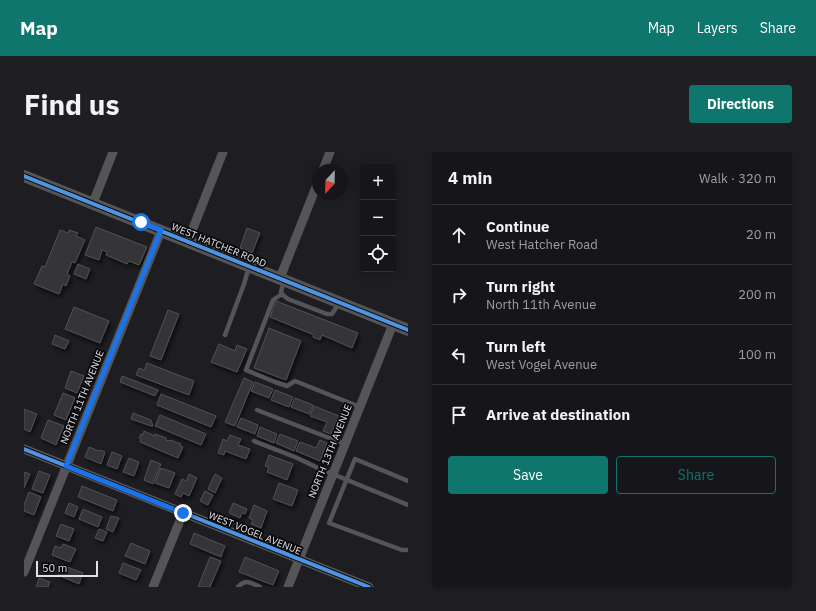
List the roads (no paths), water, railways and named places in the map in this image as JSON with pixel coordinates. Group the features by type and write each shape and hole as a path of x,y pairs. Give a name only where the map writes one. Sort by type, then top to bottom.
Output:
{"street":[{"path":"93,203 113,152"},
{"path":"188,241 223,152"},
{"path":"325,164 330,152"},
{"name":"WEST HATCHER ROAD","path":"24,176 408,330"},
{"path":"282,279 312,198"},
{"name":"NORTH 11TH AVENUE","path":"24,572 161,230"},
{"name":"NORTH 13TH AVENUE","path":"288,587 393,324"},
{"name":"WEST VOGEL AVENUE","path":"24,449 369,587"},
{"path":"153,587 183,513"}],"lane":[{"path":"225,335 249,266"},
{"path":"282,279 281,292 288,299 327,314 332,314 340,302"},
{"path":"282,294 273,300 246,370 287,386 295,381 360,407"},
{"path":"257,410 345,444"},
{"path":"254,441 295,457 332,475 408,505"},
{"path":"408,481 356,459 329,523 402,550 408,550"},
{"path":"238,587 242,583 247,582 260,587"}]}
